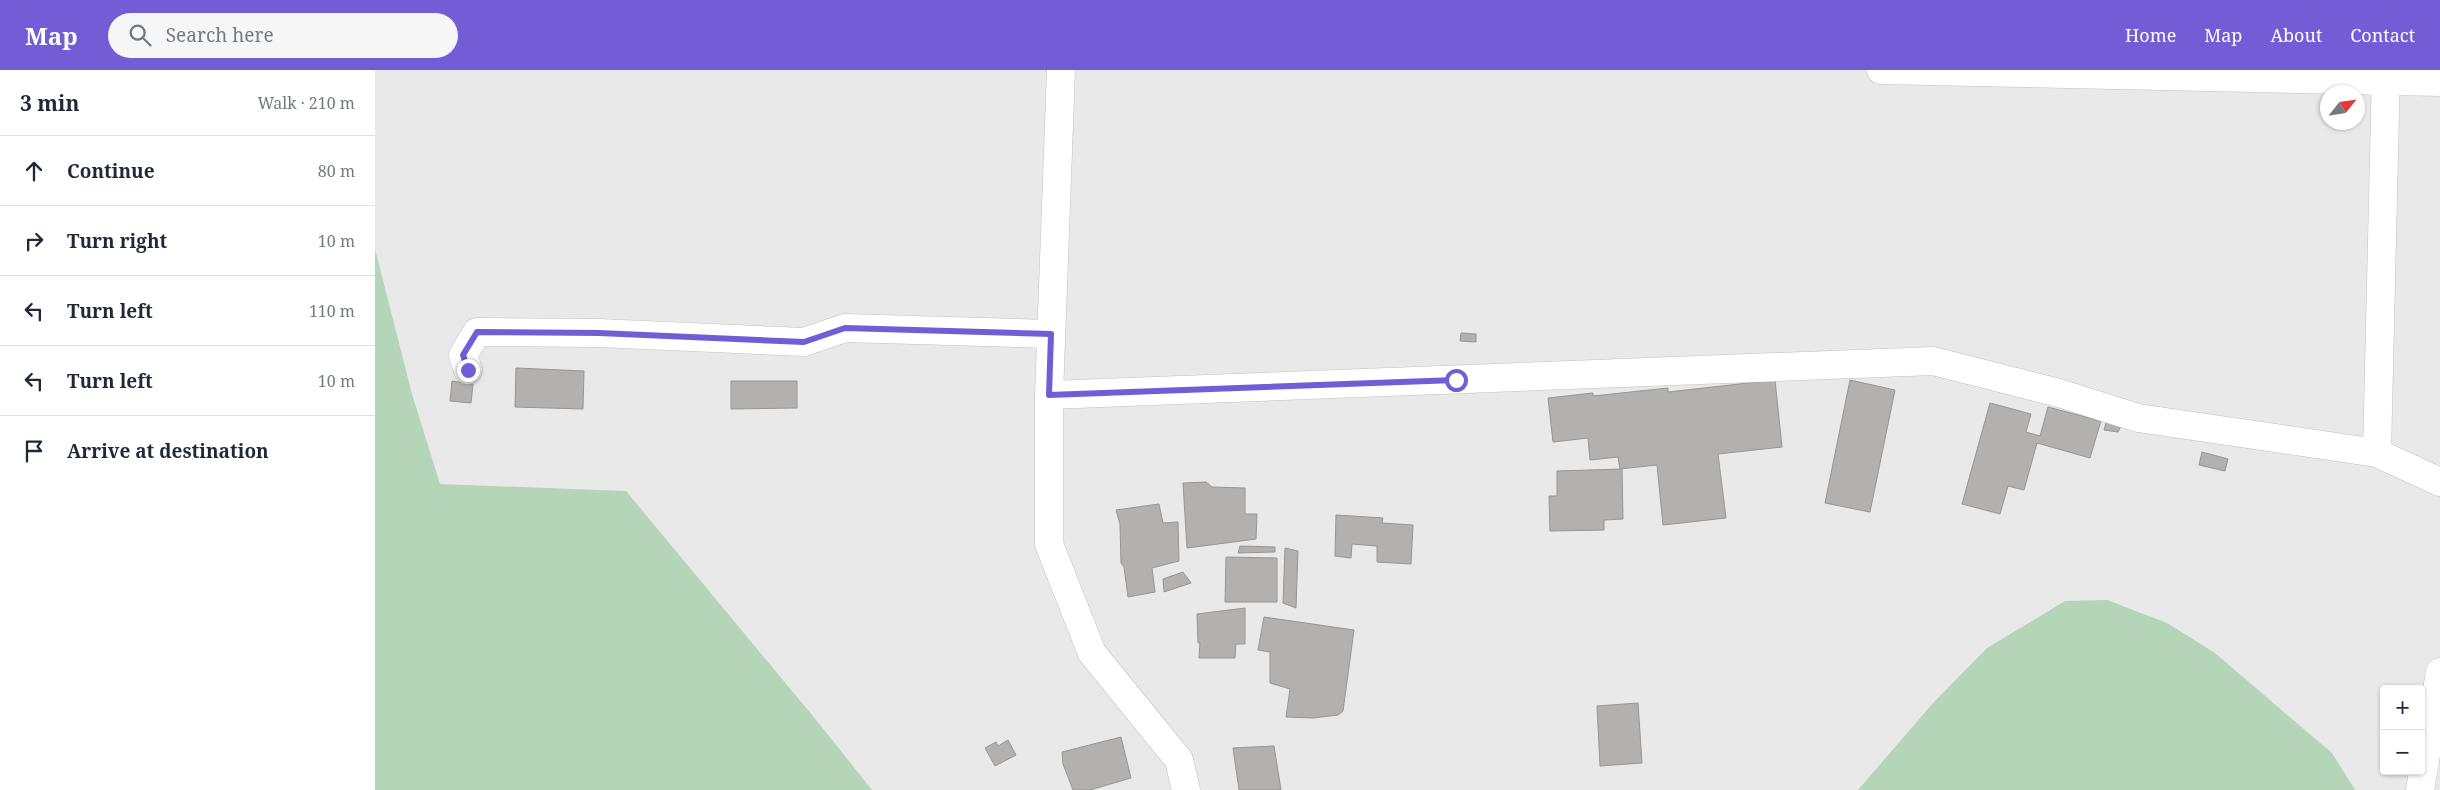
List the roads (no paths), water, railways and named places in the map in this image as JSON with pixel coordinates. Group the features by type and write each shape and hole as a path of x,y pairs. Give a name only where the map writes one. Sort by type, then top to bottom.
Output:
{"street":[{"path":"1061,70 1049,395 1049,544 1092,653 1179,760 1187,790"},
{"path":"1881,70 2386,75 2440,82"},
{"path":"2377,453 2386,75"},
{"path":"468,370 463,355 477,332 599,333 804,342 845,328 1051,334"},
{"path":"1049,395 1933,361 2059,393 2138,418 2377,453 2440,482"},
{"path":"2420,790 2440,672"}]}
